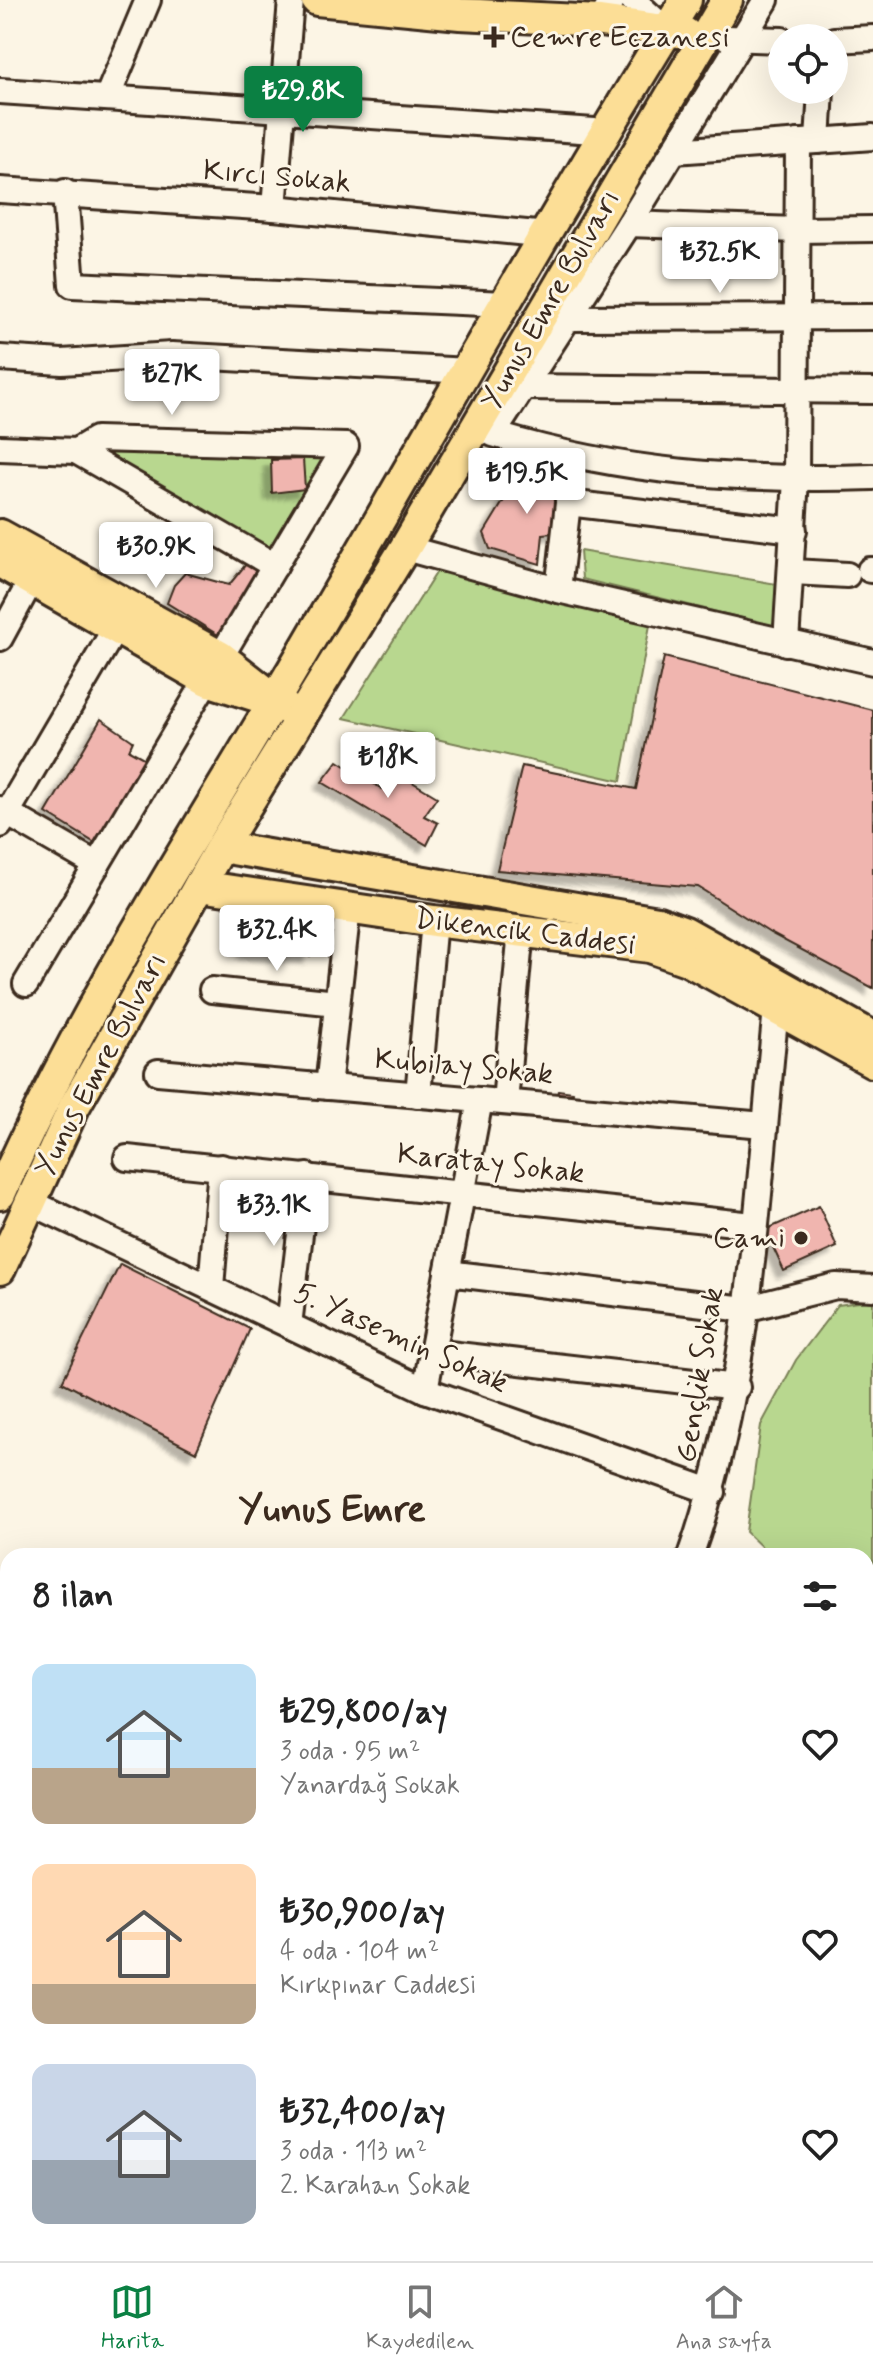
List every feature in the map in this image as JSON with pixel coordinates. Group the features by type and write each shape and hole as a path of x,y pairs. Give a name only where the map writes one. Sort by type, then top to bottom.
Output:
{"main road":[{"path":"317,0 607,10 667,31 705,36"},
{"name":"Yunus Emre Bulvarı","path":"0,1269 14,1198 37,1110 149,907 274,702 686,0"},
{"name":"Yunus Emre Bulvarı","path":"14,1198 74,1107 221,847 405,548 727,0"},
{"path":"0,535 214,669 300,717"},
{"path":"0,562 116,627 214,669"},
{"name":"Dikencik Caddesi","path":"221,847 658,922 685,932 873,1037"},
{"name":"Dikencik Caddesi","path":"199,886 434,921 650,947 687,960 873,1062"}],"street":[{"path":"107,98 148,0"},
{"path":"274,208 291,0"},
{"path":"633,0 667,31"},
{"path":"766,0 629,224 493,434 567,456 686,473 796,479 873,477"},
{"path":"705,36 768,40"},
{"path":"848,39 873,38"},
{"path":"0,91 609,132"},
{"path":"786,643 793,572 796,479 797,230 808,141 817,104"},
{"path":"674,151 873,137"},
{"name":"Kırcı Sokak","path":"0,190 274,208 547,235"},
{"path":"65,192 72,285 506,304"},
{"path":"629,224 797,230 873,229"},
{"path":"568,318 873,317"},
{"path":"0,358 62,362 172,355 468,371"},
{"path":"524,387 873,391"},
{"path":"26,984 346,446 96,439 76,451"},
{"path":"0,448 76,451 275,566"},
{"path":"558,590 568,503 567,456"},
{"path":"568,503 794,530"},
{"path":"405,548 558,590 873,662"},
{"path":"793,572 864,571"},
{"path":"0,638 32,579"},
{"path":"97,865 2,816 116,627"},
{"path":"328,1087 348,908"},
{"path":"418,1095 434,921"},
{"path":"505,1102 521,930"},
{"path":"212,990 337,1003"},
{"name":"Gençlik Sokak","path":"693,1548 713,1492 737,1387 776,1009"},
{"name":"Kubilay Sokak","path":"158,1072 764,1125"},
{"path":"425,1390 480,1100"},
{"name":"Karatay Sokak","path":"127,1158 753,1225"},
{"path":"211,1287 221,1167"},
{"path":"289,1325 307,1176"},
{"name":"5. Yasemin Sokak","path":"14,1198 211,1287 425,1390 713,1492"},
{"path":"447,1273 745,1309 836,1286 873,1288"},
{"path":"432,1352 737,1387"}],"green space":[{"path":"100,448 334,454 272,557 95,454"},
{"path":"580,551 777,584 775,626 582,579"},
{"path":"438,570 650,625 621,781 344,718"},
{"path":"873,1300 873,1548 763,1548 746,1532 761,1425 796,1360 838,1305"}],"building":[{"path":"303,459 305,489 272,493 271,460"},
{"path":"523,469 563,475 560,532 543,534 540,564 490,549 484,533"},
{"path":"261,558 263,570 223,638 167,603 174,585 185,573 229,585 246,564"},
{"path":"664,657 873,710 873,988 770,933 698,887 497,870 522,766 636,789"},
{"path":"101,719 133,741 129,750 149,761 100,846 46,813"},
{"path":"338,761 382,789 394,771 437,797 424,816 438,823 427,845 322,782"},
{"path":"251,918 313,923 310,956 245,952"},
{"path":"558,1090 573,1092 572,1105 556,1103"},
{"name":"Cami","path":"819,1206 837,1247 784,1271 765,1230"},
{"path":"120,1264 250,1329 196,1452 62,1382"}],"place":[{"name":"Cemre Eczanesi","path":"494,37"},
{"name":"Cami","path":"801,1238"}],"district":[{"name":"Yunus Emre","path":"332,1510"}]}
